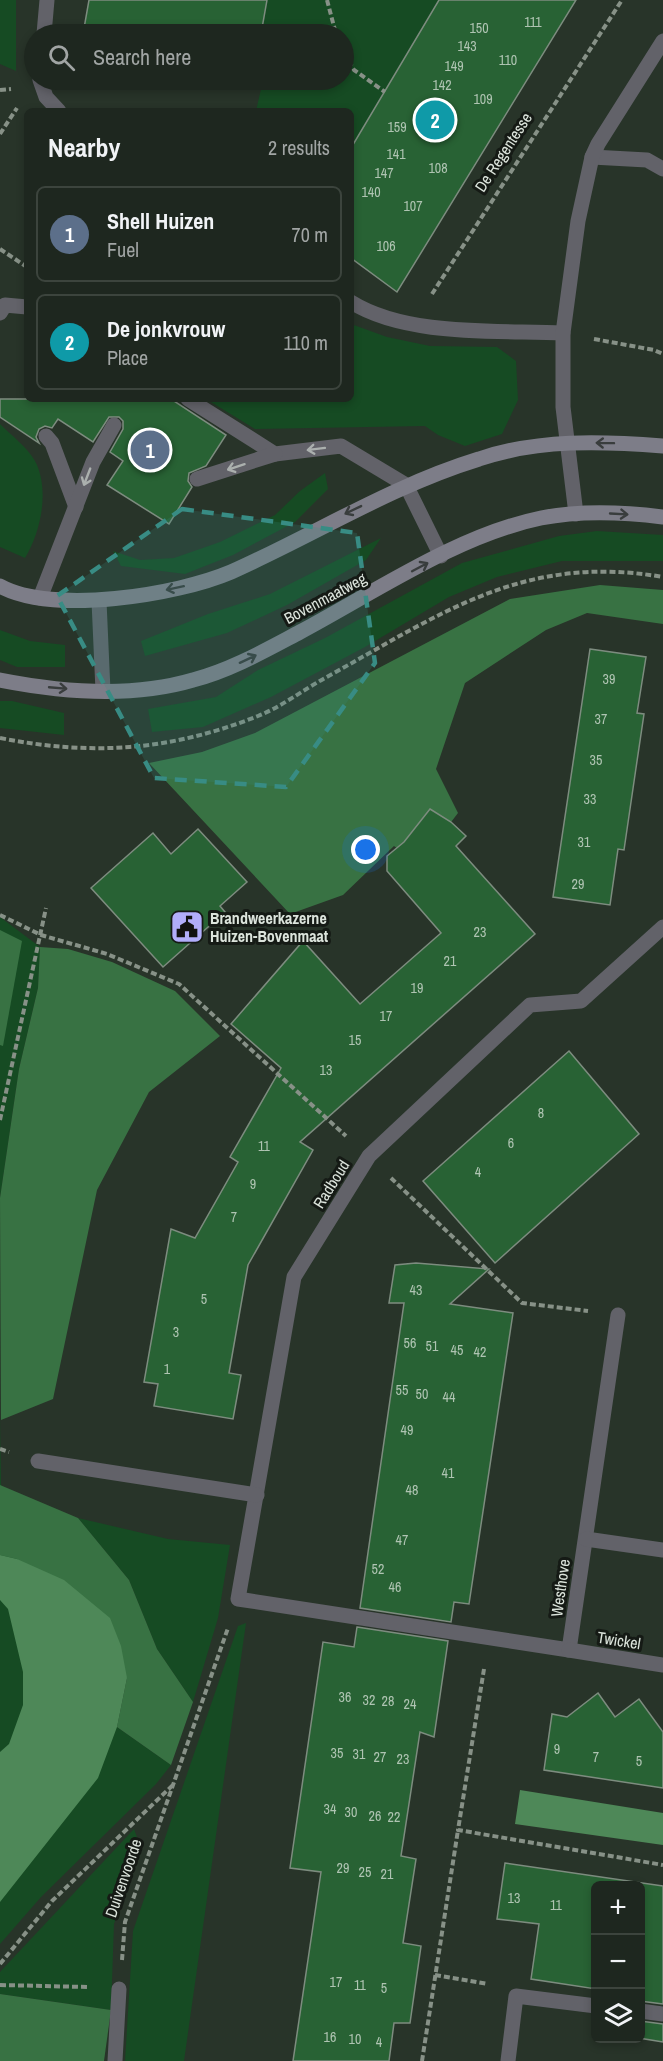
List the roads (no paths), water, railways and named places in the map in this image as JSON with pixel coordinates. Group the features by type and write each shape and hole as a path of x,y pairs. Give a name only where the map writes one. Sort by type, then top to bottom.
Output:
{"street":[{"path":"45,24 47,0"},
{"path":"576,514 566,442 563,333 579,221 592,157 603,132 663,41"},
{"path":"44,90 46,97 56,108"},
{"path":"592,157 647,160 663,169"},
{"path":"354,303 387,319 426,327 563,333"},
{"path":"0,313 5,305 24,307"},
{"path":"193,402 275,454"},
{"path":"40,598 93,462 114,425"},
{"path":"46,436 52,443 76,507"},
{"path":"0,586 40,598 99,601 194,584 230,572 406,485 491,455 525,446 566,442 663,446"},
{"path":"197,479 275,454 341,446 406,485 441,556"},
{"name":"Bovenmaatweg","path":"0,680 103,691 166,687 223,670 479,538 531,521 576,514 663,517"},
{"path":"99,601 103,691"},
{"name":"Radboud","path":"569,1650 238,1599 258,1495 294,1277 369,1156 530,1005 581,1000 663,927"},
{"name":"Westhove","path":"569,1650 618,1315"},
{"path":"38,1461 258,1495"},
{"path":"586,1539 663,1550"},
{"name":"Twickel","path":"569,1650 663,1665"},
{"path":"115,2061 119,1989"},
{"path":"508,2061 516,1996 591,2005"},
{"path":"645,2012 663,2014"}],"place":[{"name":"De jonkvrouw","path":"435,120"},
{"name":"Shell Huizen","path":"150,450"},
{"name":"Brandweerkazerne Huizen-Bovenmaat","path":"187,927"}]}
